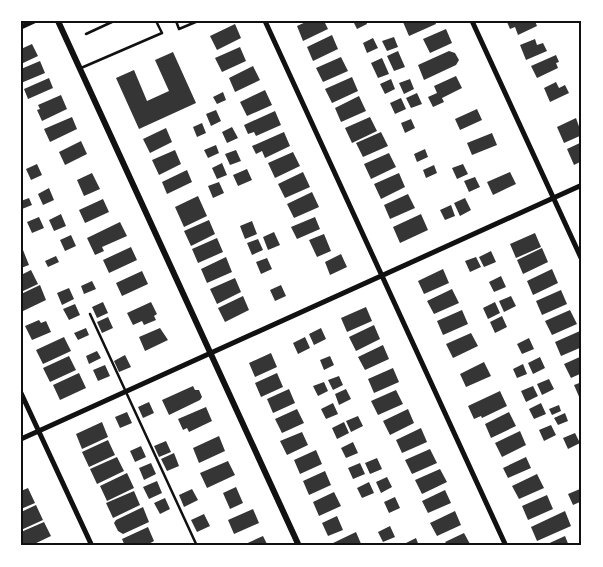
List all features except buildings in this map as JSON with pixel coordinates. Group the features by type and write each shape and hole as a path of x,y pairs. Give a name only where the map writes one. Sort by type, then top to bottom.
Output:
{"street":[{"path":"21,27 34,21"},
{"path":"58,21 299,546"},
{"path":"265,21 506,546"},
{"path":"472,21 582,260"},
{"path":"21,439 582,185"},
{"path":"21,393 92,546"}],"lane":[{"path":"86,34 114,21"},
{"path":"80,69 162,33 156,21"},
{"path":"176,21 179,29 198,21"},
{"path":"90,314 197,546"}]}
